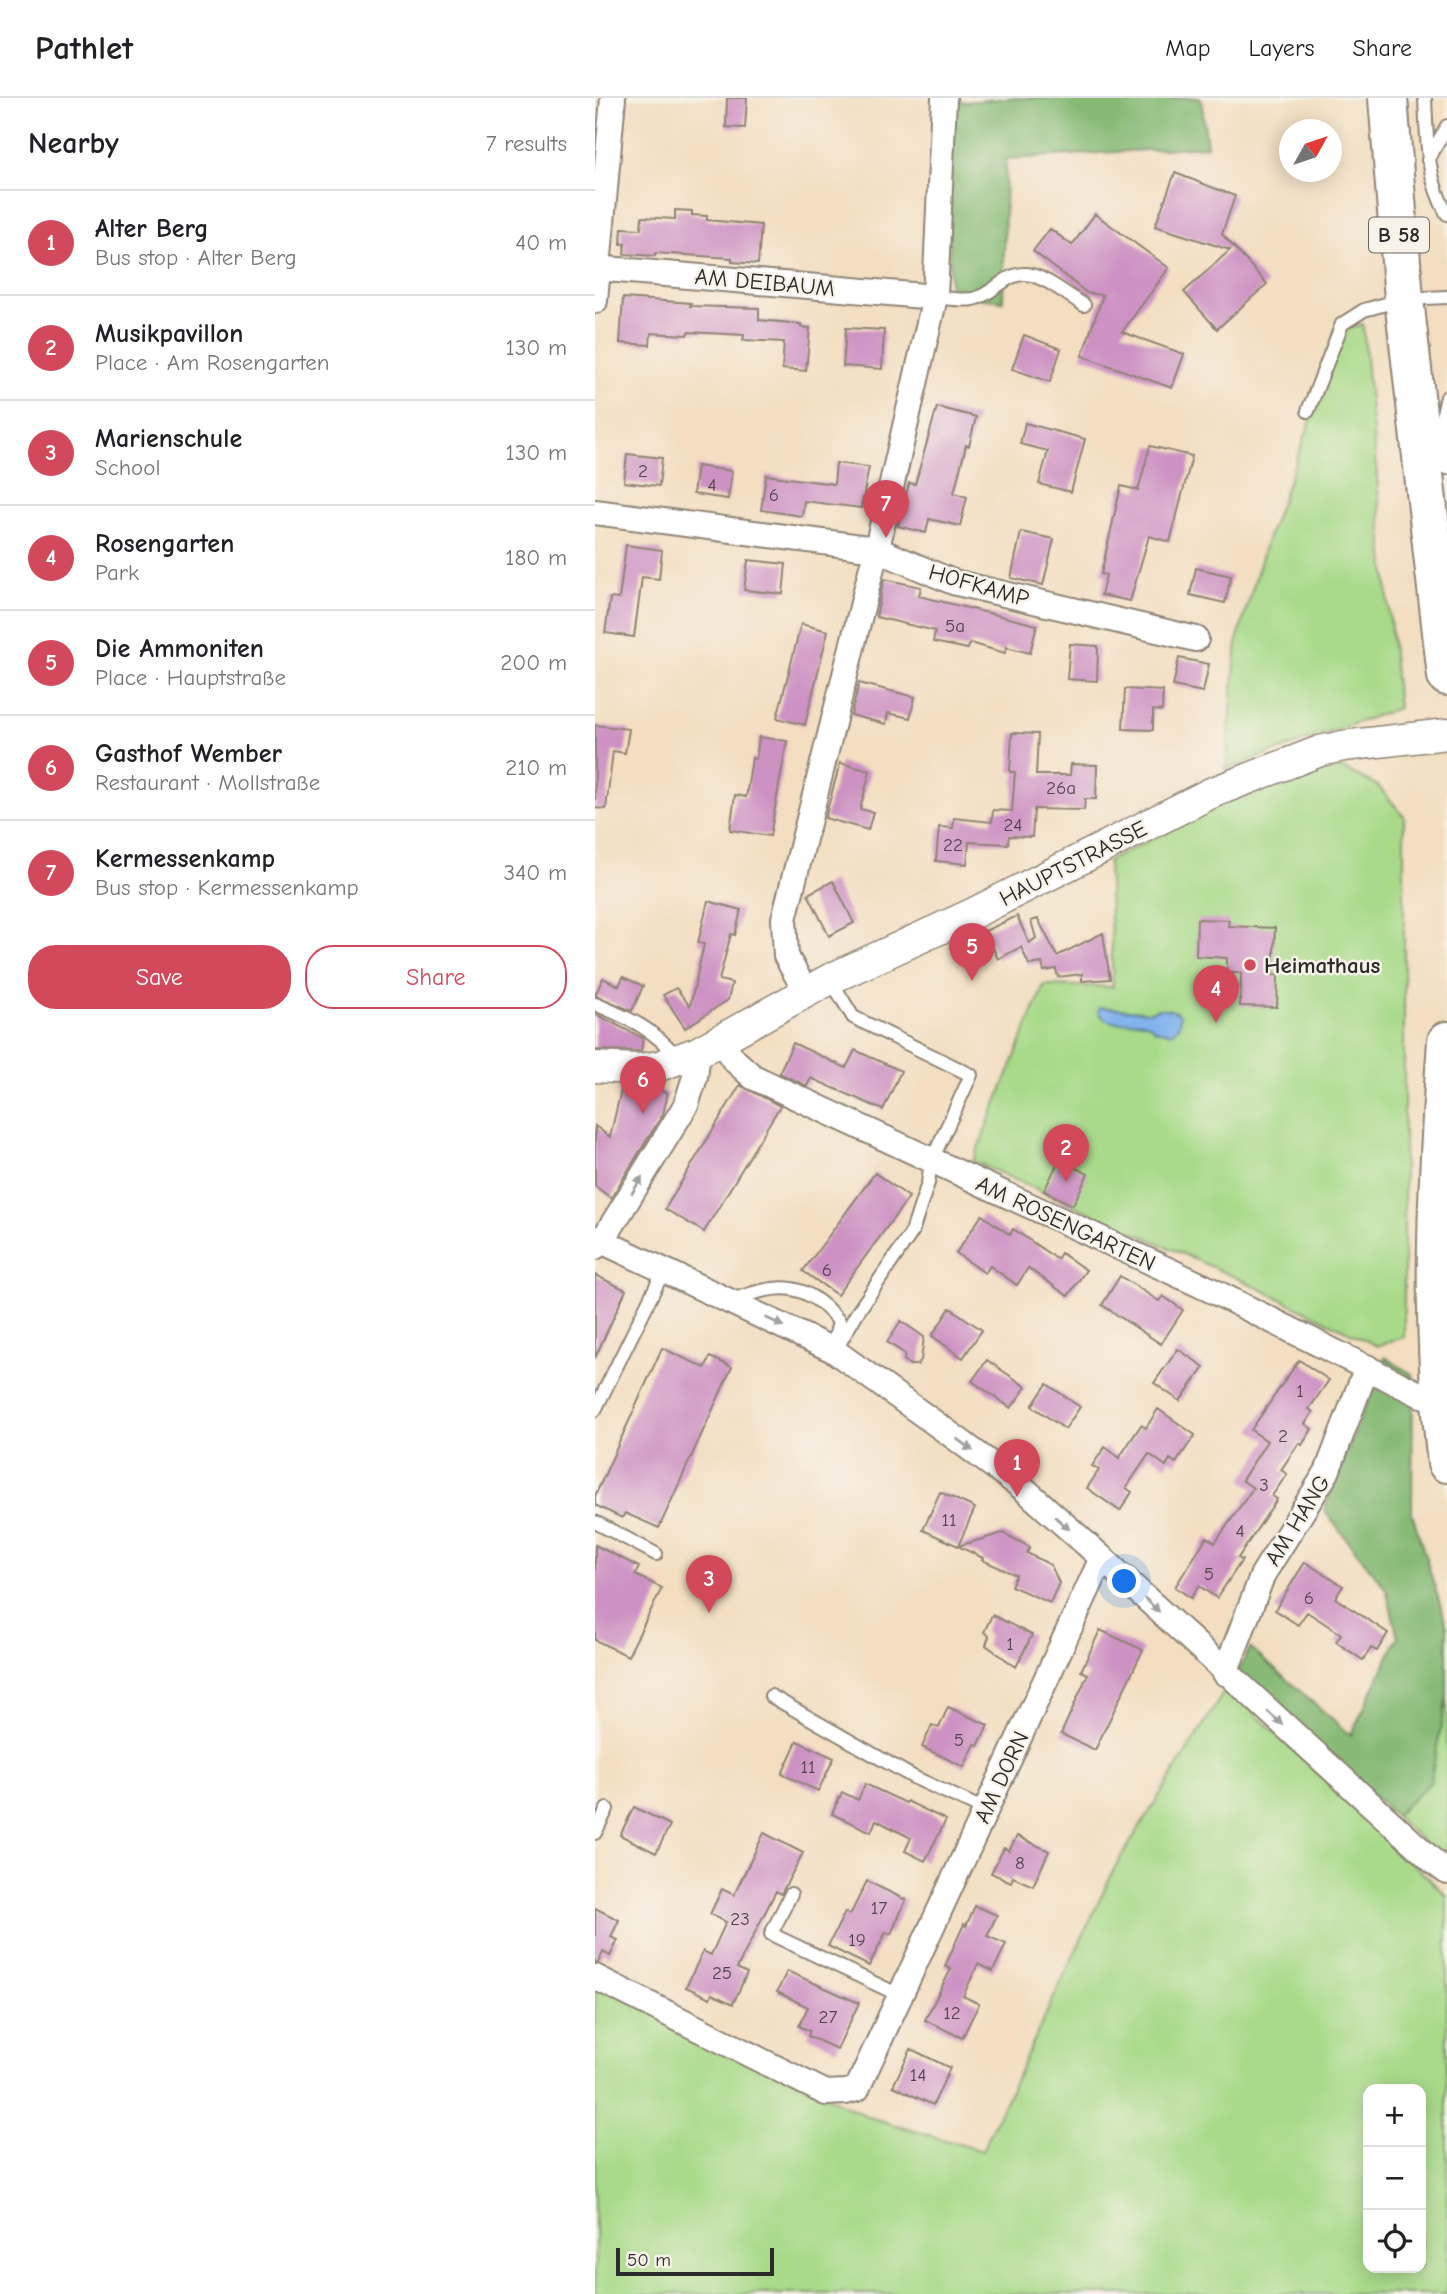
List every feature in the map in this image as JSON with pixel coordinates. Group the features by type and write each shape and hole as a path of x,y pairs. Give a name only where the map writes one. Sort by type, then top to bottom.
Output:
{"main road":[{"name":"B 58","path":"1388,98 1404,299 1447,676"},
{"path":"1447,1041 1431,1398 1447,1463"}],"street":[{"path":"595,300 613,98"},
{"path":"818,986 786,956 784,919 876,549 935,297 944,98"},
{"name":"AM DEIBAUM","path":"597,268 935,297"},
{"name":"HOFKAMP","path":"595,512 876,549 953,582 1196,639"},
{"name":"HAUPTSTRASSE","path":"595,1067 637,1069 699,1050 818,986 972,914 1212,793 1320,751 1447,734"},
{"path":"699,1050 695,1077 686,1105 597,1242 664,1270 834,1350 1023,1488 1447,1872"},
{"name":"AM ROSENGARTEN","path":"699,1050 734,1060 753,1077 1211,1290 1431,1398"},
{"name":"AM HANG","path":"1225,1672 1263,1574 1328,1472 1367,1367"},
{"name":"AM DORN","path":"595,1977 826,2093 857,2089 1102,1558"}],"lane":[{"path":"1425,98 1428,160 1447,214"},
{"path":"1428,160 1447,126"},
{"path":"935,297 975,299 1014,275 1024,274 1035,276 1084,305"},
{"path":"1308,411 1342,324 1364,310 1404,299 1447,297"},
{"path":"1447,397 1441,421 1447,468"},
{"path":"818,986 853,1017 971,1075 931,1162 928,1183 912,1232 834,1350"},
{"path":"595,1004 643,1025 664,1041 699,1050"},
{"path":"595,1410 664,1270"},
{"path":"729,1301 764,1289 795,1288 824,1304 839,1321 834,1350"},
{"path":"595,1522 656,1554"},
{"path":"771,1696 913,1777 985,1810"},
{"path":"595,1833 607,1809"},
{"path":"791,1894 771,1934 899,1995"}],"green space":[{"path":"1009,98 1201,98 1207,146 1006,159 1003,301 950,294 948,99 965,102"},
{"path":"1363,324 1398,708 1226,769 1237,641 1266,543 1344,330"},
{"path":"1342,768 1378,786 1404,816 1404,1337 1377,1346 1244,1281 973,1161 1044,985 1113,987 1108,861 1222,804 1294,775"},
{"path":"1385,1357 1413,1375 1412,1513 1447,1627 1447,1695 1430,1783 1395,1816 1238,1671 1250,1648 1351,1735 1398,1637 1386,1589 1324,1510"},
{"path":"1227,1687 1447,1896 1447,2294 595,2294 595,1983 869,2117 982,2151 1115,1867"},
{"path":"1447,1695 1447,1864 1395,1816 1430,1783"}],"water":[{"path":"1100,1007 1150,1012 1166,1009 1180,1015 1179,1025 1172,1033 1155,1030 1142,1022 1112,1022 1098,1012"}],"building":[{"path":"727,98 747,98 745,128 726,127"},
{"path":"1175,173 1235,196 1222,234 1267,284 1217,329 1184,292 1230,250 1155,226"},
{"path":"675,210 692,211 692,215 707,216 707,220 761,225 758,264 732,262 732,258 655,253 655,256 624,254 625,244 621,244 622,228 641,229 642,217 675,219"},
{"path":"1095,214 1169,268 1122,332 1184,354 1172,388 1082,356 1103,295 1087,293 1033,251 1050,229 1072,245"},
{"path":"623,298 691,303 690,306 759,308 759,320 801,324 801,327 810,328 806,371 782,369 784,342 743,340 744,335 651,333 650,345 620,343"},
{"path":"846,328 884,330 882,369 843,366"},
{"path":"1024,335 1061,349 1050,382 1012,369"},
{"path":"937,407 976,417 954,493 967,497 960,526 929,519 926,533 898,526 909,483 915,484"},
{"path":"1025,423 1085,439 1071,492 1039,484 1048,451 1020,444"},
{"path":"1150,446 1192,456 1170,542 1149,536 1130,601 1101,595 1106,575 1101,574 1121,486 1138,490"},
{"path":"627,454 662,458 659,486 624,482"},
{"path":"836,463 869,467 861,508 804,501 802,516 761,510 766,475 834,484"},
{"path":"697,466 732,471 728,499 693,494"},
{"path":"1021,532 1054,539 1043,585 1011,578"},
{"path":"626,545 662,550 659,579 642,577 634,637 605,633 610,598 619,599"},
{"path":"748,560 786,564 783,594 744,590"},
{"path":"1196,568 1231,576 1225,603 1190,595"},
{"path":"884,579 921,587 919,596 1037,625 1030,653 1006,647 1005,653 970,643 968,649 933,642 935,631 876,617"},
{"path":"801,624 828,631 805,725 777,718"},
{"path":"1070,644 1098,646 1097,681 1067,679"},
{"path":"1179,658 1209,664 1203,692 1173,686"},
{"path":"859,683 915,697 910,718 888,713 886,724 851,715"},
{"path":"1125,689 1163,691 1162,711 1153,710 1153,730 1123,729"},
{"path":"595,725 629,729 625,753 613,751 606,809 595,808"},
{"path":"1012,733 1038,734 1036,775 1070,775 1071,764 1097,765 1096,799 1085,799 1084,810 1034,809 1032,837 1009,836 1008,844 969,842 967,864 936,861 939,827 953,828 954,818 992,822 993,810 1012,811 1015,772 1010,772"},
{"path":"759,737 787,741 770,836 730,830 735,795 746,797 752,758 756,759"},
{"path":"840,763 870,771 860,809 873,812 868,830 825,818"},
{"path":"833,881 854,923 829,936 808,894"},
{"path":"708,901 741,910 735,935 731,934 719,980 732,983 728,1000 685,1028 663,995 676,988 690,1006 704,944 698,943"},
{"path":"1017,916 1029,943 1036,938 1031,921 1038,919 1057,956 1103,933 1110,979 1082,981 1082,974 1058,977 1056,969 1044,971 1042,963 1029,965 1021,947 998,959 985,931"},
{"name":"Heimathaus","path":"1197,919 1229,920 1228,926 1275,928 1273,975 1278,975 1277,1007 1240,1006 1241,973 1227,973 1227,958 1196,956"},
{"path":"623,977 643,986 632,1011 595,995 603,978 619,986"},
{"path":"595,1014 643,1038 641,1051 595,1050"},
{"path":"793,1043 846,1068 855,1050 901,1071 883,1110 811,1078 807,1086 779,1073"},
{"path":"740,1085 780,1106 704,1232 665,1209"},
{"path":"622,1086 642,1086 668,1093 663,1114 611,1198 595,1186 595,1126 610,1137"},
{"path":"1059,1160 1088,1174 1073,1205 1044,1191"},
{"path":"875,1173 909,1197 837,1295 803,1271"},
{"path":"982,1215 1010,1235 1013,1229 1057,1259 1061,1253 1086,1270 1068,1296 1028,1268 1017,1285 990,1266 985,1273 956,1253"},
{"path":"595,1275 626,1290 595,1358"},
{"path":"1120,1276 1159,1301 1163,1296 1183,1310 1161,1344 1102,1305"},
{"path":"950,1308 982,1330 963,1358 932,1336"},
{"path":"901,1321 924,1337 921,1360 917,1365 910,1365 904,1360 905,1354 887,1342"},
{"path":"662,1348 705,1368 710,1357 732,1367 659,1528 625,1513 622,1518 595,1505 595,1496"},
{"path":"1178,1349 1204,1367 1180,1401 1154,1383"},
{"path":"987,1360 1026,1387 1011,1408 972,1381"},
{"path":"1299,1360 1329,1380 1309,1409 1313,1412 1305,1424 1312,1429 1281,1470 1287,1474 1272,1496 1277,1499 1238,1558 1242,1560 1217,1598 1199,1586 1191,1598 1175,1587 1207,1537 1215,1543 1253,1488 1242,1480 1267,1441 1251,1430"},
{"path":"1047,1384 1080,1407 1065,1429 1032,1406"},
{"path":"1158,1409 1195,1435 1176,1463 1170,1459 1166,1466 1149,1454 1126,1488 1132,1492 1120,1511 1087,1488 1099,1470 1092,1466 1105,1447 1119,1458 1141,1425 1146,1428"},
{"path":"940,1492 975,1508 958,1546 923,1530"},
{"path":"1003,1533 1030,1547 1027,1553 1051,1565 1059,1583 1050,1603 1011,1586 1016,1575 958,1546"},
{"path":"595,1545 639,1567 635,1575 662,1588 628,1656 595,1640"},
{"path":"1305,1562 1343,1586 1335,1598 1388,1633 1377,1651 1371,1648 1363,1660 1336,1642 1341,1634 1307,1612 1298,1625 1275,1610"},
{"path":"992,1615 1032,1635 1016,1667 986,1645 989,1636 984,1632"},
{"path":"1100,1630 1143,1650 1095,1750 1061,1734 1088,1674 1081,1671"},
{"path":"948,1707 988,1725 964,1767 922,1747 932,1725 939,1728"},
{"path":"797,1741 834,1758 818,1791 782,1774"},
{"path":"865,1784 946,1820 925,1861 905,1851 911,1838 876,1820 871,1832 832,1814 842,1792 858,1800"},
{"path":"634,1807 670,1825 656,1853 620,1835"},
{"path":"764,1833 803,1853 781,1894 776,1891 737,1968 747,1973 733,2004 712,1994 710,1998 686,1987 703,1951 711,1955 726,1922 710,1914 722,1889 734,1895"},
{"path":"1017,1836 1049,1851 1033,1886 1013,1877 1011,1882 991,1873 1004,1848 1009,1851"},
{"path":"867,1881 906,1900 891,1934 886,1932 869,1966 828,1946 845,1912 850,1915"},
{"path":"975,1906 997,1915 987,1936 1006,1944 993,1971 978,1964 963,1996 979,2004 962,2038 925,2020 951,1969 945,1966"},
{"path":"595,1908 619,1920 611,1937 618,1940 610,1956 603,1952 598,1963 595,1962"},
{"path":"787,1971 859,2003 837,2049 808,2036 810,2031 799,2026 808,2007 777,1992"},
{"path":"911,2049 950,2068 933,2105 893,2086"}],"place":[{"name":"Kermessenkamp","path":"886,538"},
{"name":"Heimathaus","path":"1250,965"},
{"name":"Die Ammoniten","path":"972,981"},
{"name":"Rosengarten","path":"1216,1023"},
{"name":"Gasthof Wember","path":"643,1114"},
{"name":"Musikpavillon","path":"1066,1182"},
{"name":"Alter Berg","path":"1017,1497"},
{"name":"Marienschule","path":"709,1613"}]}
